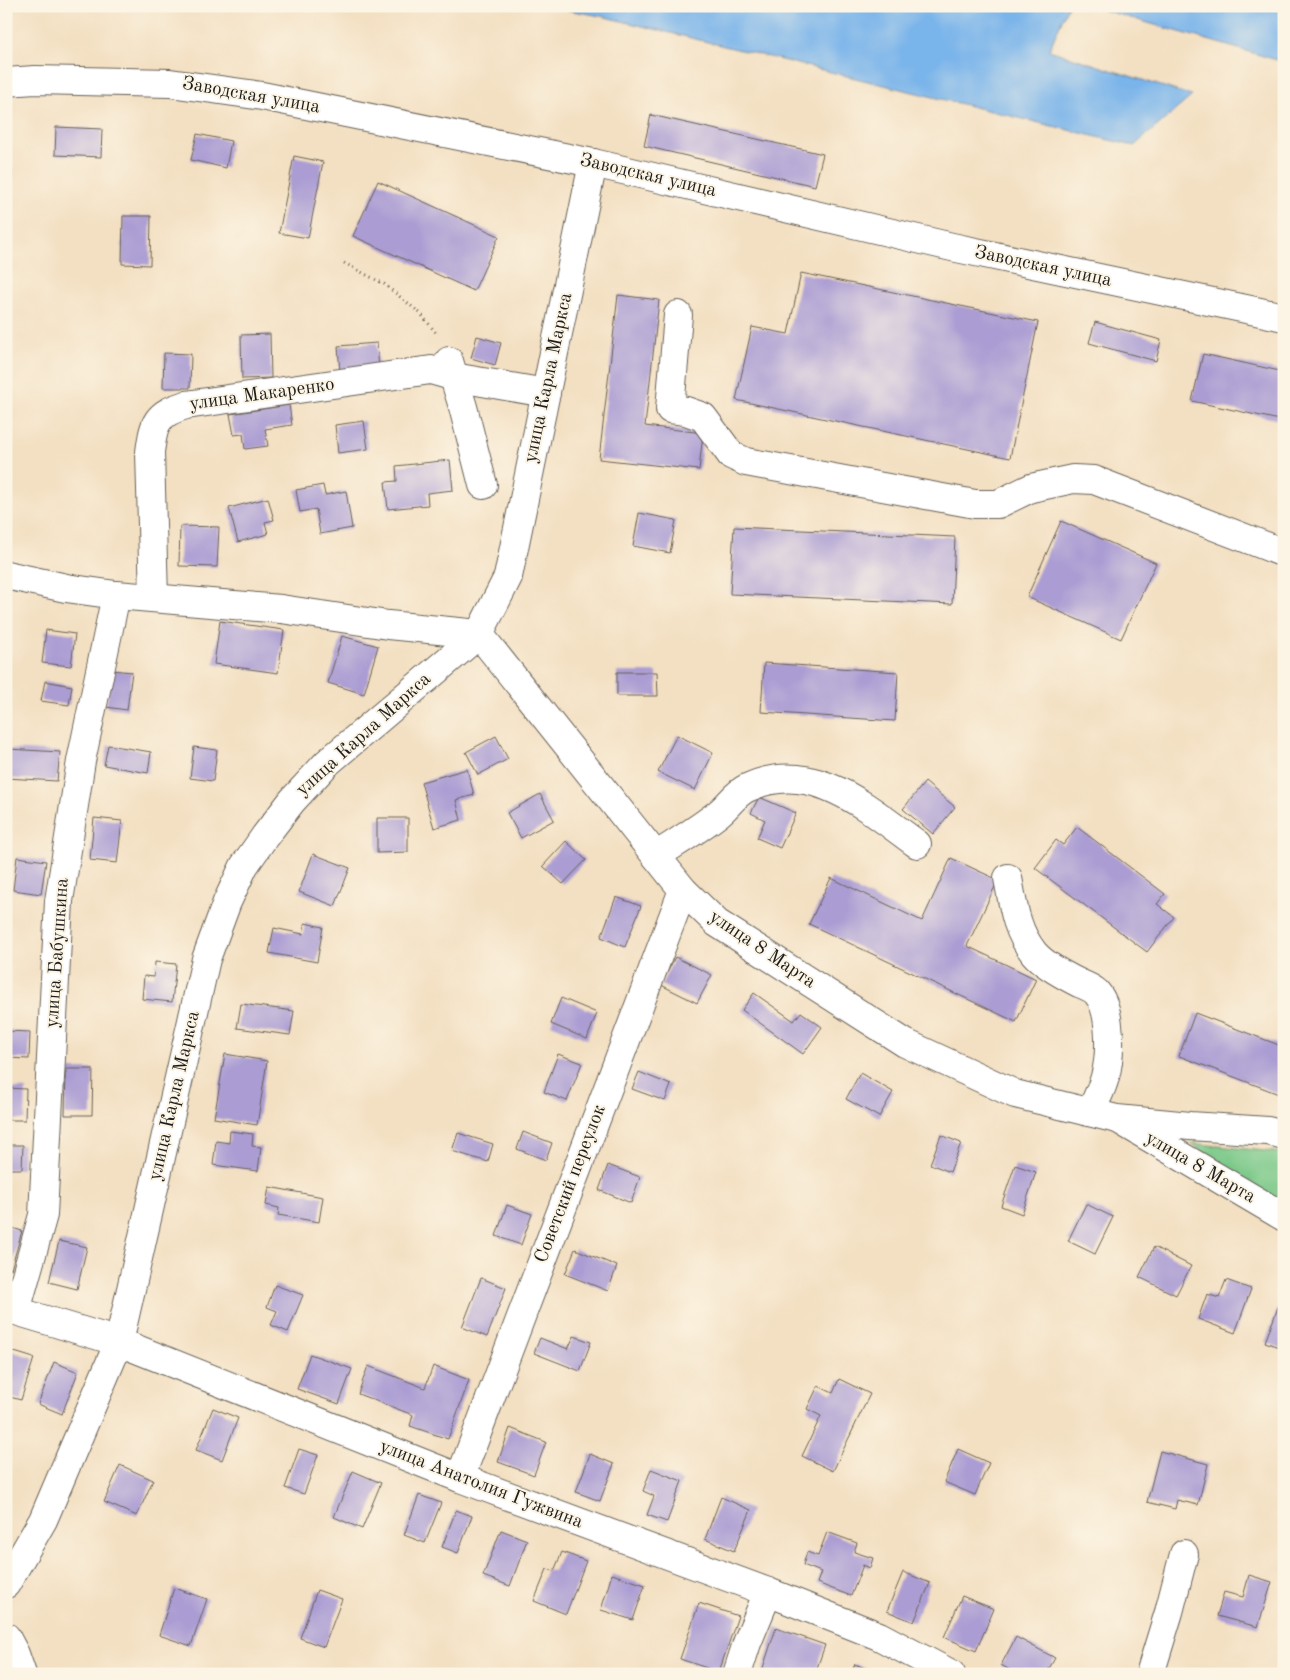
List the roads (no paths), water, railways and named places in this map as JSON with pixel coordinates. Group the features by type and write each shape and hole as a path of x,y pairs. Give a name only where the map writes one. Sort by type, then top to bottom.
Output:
{"street":[{"name":"Заводская улица","path":"6,82 35,80 180,84 262,96 593,163 952,247 1284,317"},
{"name":"улица Карла Маркса","path":"6,1584 44,1520 119,1342 206,959 227,902 244,866 264,836 292,801 327,763 479,634 508,577 593,163"},
{"path":"678,314 670,409 686,411 702,417 731,455 746,462 975,504 998,504 1031,488 1073,479 1094,480 1284,552"},
{"name":"улица Макаренко","path":"154,598 150,452 153,433 158,420 168,410 196,404 451,366 546,393"},
{"path":"451,366 483,485"},
{"path":"6,575 66,588 116,595 281,609 388,625 479,634"},
{"name":"улица Бабушкина","path":"11,1310 43,1215 59,901 81,761 116,595"},
{"name":"улица 8 Марта","path":"479,634 683,890 716,923 905,1043 1014,1094 1117,1119 1268,1131 1284,1135"},
{"path":"656,856 720,813 745,789 776,778 806,779 849,796 917,844"},
{"path":"1008,878 1020,933 1035,954 1064,975 1095,991 1104,1007 1109,1032 1109,1054 1105,1077 1091,1112"},
{"name":"Советский переулок","path":"460,1478 683,890"},
{"name":"улица 8 Марта","path":"1117,1119 1284,1216"},
{"name":"улица Анатолия Гужвина","path":"11,1310 119,1342 460,1478 768,1592 879,1636 951,1674"},
{"path":"1150,1674 1184,1554"},
{"path":"737,1674 747,1643 768,1592"},
{"path":"6,1637 15,1654 22,1674"}],"water":[{"path":"545,6 1068,6 1049,50 1192,96 1134,146 601,16"},
{"path":"1089,6 1284,6 1284,62"}]}
